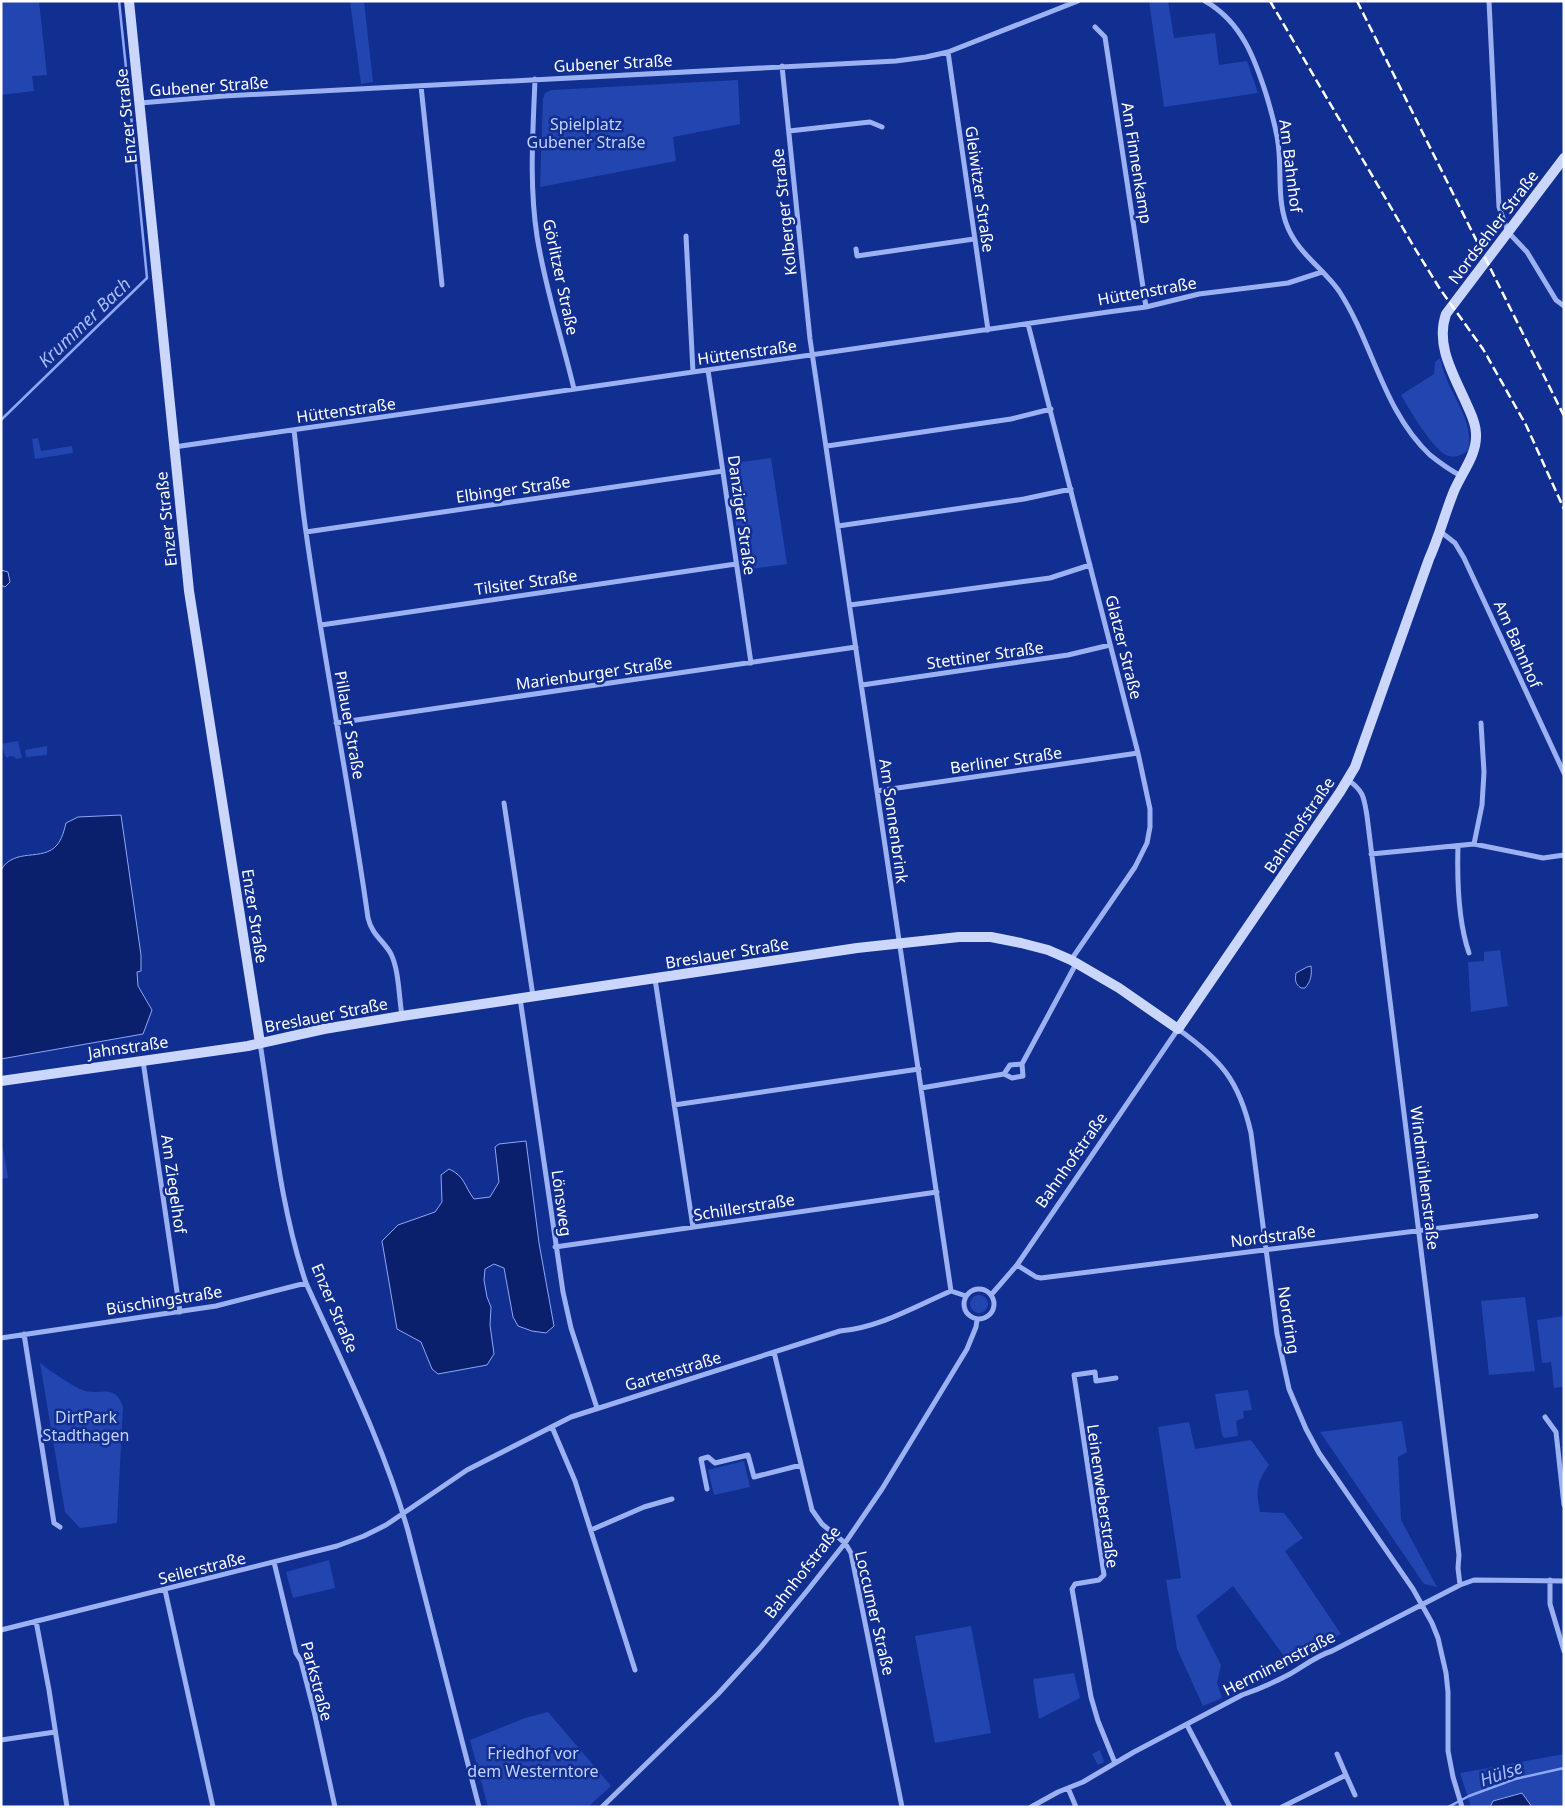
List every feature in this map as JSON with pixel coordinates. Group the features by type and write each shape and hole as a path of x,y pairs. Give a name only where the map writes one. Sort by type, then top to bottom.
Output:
{"main road":[{"name":"Enzer Straße","path":"129,1 189,591 260,1043"},
{"name":"Nordsehler Straße","path":"1446,314 1564,158"},
{"name":"Bahnhofstraße","path":"1178,1029 1348,780 1363,748 1454,491 1473,454 1475,446 1476,433 1474,421 1446,355 1442,340 1442,326 1446,314"},
{"name":"Breslauer Straße","path":"260,1043 402,1016 533,996 899,942 959,937 991,937 1021,942 1048,950 1074,961 1119,988 1178,1029"},
{"name":"Jahnstraße","path":"1,1081 260,1043"}],"street":[{"name":"Gubener Straße","path":"140,103 224,96 896,61 948,52 1078,1"},
{"name":"Am Bahnhof","path":"1205,1 1222,13 1236,27 1254,58 1278,136 1280,193 1286,223 1292,238 1302,252 1338,289 1349,308 1402,422 1430,454 1461,476"},
{"path":"1489,1 1499,207 1508,232 1527,252 1556,300 1564,306"},
{"name":"Am Finnenkamp","path":"1095,27 1105,37 1146,307"},
{"name":"Gleiwitzer Straße","path":"948,52 988,330"},
{"name":"Kolberger Straße","path":"782,66 813,355"},
{"name":"Görlitzer Straße","path":"535,79 532,175 537,236 546,283 574,389"},
{"path":"420,86 442,285"},
{"path":"789,131 870,122 882,127"},
{"path":"686,236 693,372"},
{"path":"856,249 857,256 974,239"},
{"name":"Hüttenstraße","path":"173,447 1146,307 1199,294 1288,283 1322,272"},
{"name":"Glatzer Straße","path":"1004,1074 1012,1078 1023,1076 1022,1064 1074,961 1135,867 1147,843 1150,827 1150,809 1138,753 1028,324"},
{"name":"Am Sonnenbrink","path":"813,355 951,1291"},
{"name":"Danziger Straße","path":"708,370 751,663"},
{"path":"827,446 1012,419 1051,409"},
{"name":"Pillauer Straße","path":"294,430 306,532 320,625 353,814 368,918 375,935 390,953 394,964 402,1016"},
{"name":"Elbinger Straße","path":"306,532 723,471"},
{"path":"838,526 1024,499 1071,489"},
{"name":"Am Bahnhof","path":"1441,532 1455,543 1464,558 1564,773"},
{"name":"Tilsiter Straße","path":"320,625 736,564"},
{"path":"850,606 1050,578 1090,565"},
{"name":"Stettiner Straße","path":"862,685 1068,655 1110,645"},
{"name":"Marienburger Straße","path":"336,723 856,647"},
{"path":"1474,844 1482,805 1484,772 1482,723"},
{"name":"Berliner Straße","path":"877,790 1138,753"},
{"name":"Windmühlenstraße","path":"1348,780 1364,796 1460,1555 1458,1568 1460,1585"},
{"path":"504,803 533,996"},
{"path":"1371,854 1474,844 1542,858 1564,856"},
{"path":"1458,846 1457,864 1463,934 1469,953"},
{"path":"654,979 693,1228"},
{"name":"Lönsweg","path":"520,998 555,1247 571,1328 597,1408"},
{"name":"Nordring","path":"1178,1029 1208,1052 1223,1067 1240,1095 1251,1133 1277,1334 1284,1368 1297,1409 1319,1453 1422,1604 1432,1623 1442,1657 1448,1692 1448,1751 1461,1803"},
{"name":"Bahnhofstraße","path":"991,1295 1017,1265 1178,1029"},
{"name":"Enzer Straße","path":"260,1043 291,1233 306,1283 373,1429 403,1514 478,1807"},
{"name":"Am Ziegelhof","path":"143,1060 180,1312"},
{"path":"921,1088 1004,1074 1010,1065 1022,1064"},
{"path":"674,1105 919,1069"},
{"name":"Schillerstraße","path":"555,1247 937,1192"},
{"name":"Nordstraße","path":"1017,1265 1041,1278 1536,1216"},
{"name":"Büschingstraße","path":"1,1338 216,1306 306,1283"},
{"path":"978,1289 991,1295 993,1310 987,1317 977,1320 965,1311 964,1301 969,1293 978,1289"},
{"path":"951,1291 966,1296"},
{"name":"Gartenstraße","path":"403,1514 467,1470 552,1426 597,1408 840,1331 852,1330 883,1320 951,1291"},
{"name":"Bahnhofstraße","path":"602,1807 689,1723 738,1672 845,1543 882,1489 967,1350 977,1320"},
{"path":"24,1334 54,1523 60,1527"},
{"name":"Loccumer Straße","path":"774,1352 812,1510 822,1524 845,1543 851,1553 855,1566 902,1807"},
{"name":"Leinenweberstraße","path":"1115,1763 1098,1721 1091,1697 1072,1589 1075,1584 1099,1580 1104,1575 1074,1375 1094,1372 1096,1381 1116,1378"},
{"path":"1545,1417 1556,1432 1561,1456 1564,1506"},
{"path":"552,1426 575,1481 635,1670"},
{"path":"708,1490 701,1459 708,1457 715,1463 748,1455 754,1477 801,1465"},
{"path":"591,1530 644,1507 672,1499"},
{"name":"Seilerstraße","path":"1,1630 337,1546 364,1536 403,1514"},
{"name":"Parkstraße","path":"274,1562 296,1653 301,1661 314,1711 335,1807"},
{"name":"Herminenstraße","path":"1031,1807 1090,1778 1242,1695 1290,1674 1320,1654 1332,1650 1460,1585 1474,1580 1564,1581"},
{"path":"1550,1580 1550,1604 1564,1652"},
{"path":"165,1590 214,1807"},
{"path":"36,1621 67,1807"},
{"path":"1187,1725 1230,1807"},
{"path":"1,1740 55,1732"},
{"path":"1337,1754 1355,1794"},
{"path":"1282,1807 1346,1775"},
{"path":"1068,1788 1076,1807"}],"green space":[{"path":"1,1 39,1 47,75 32,76 34,91 1,95"},
{"path":"350,1 364,1 373,82 361,84"},
{"path":"1149,1 1168,1 1174,38 1215,33 1219,65 1247,61 1258,93 1164,107"},
{"name":"Spielplatz Gubener Straße","path":"738,80 740,124 673,137 676,161 540,187 543,99 545,93 551,90"},
{"path":"1440,358 1445,375 1463,413 1468,431 1468,451 1455,457 1446,455 1434,445 1401,395 1434,374 1435,362"},
{"path":"38,438 41,451 72,446 73,453 35,459 32,439"},
{"path":"771,458 787,564 743,570 727,464"},
{"path":"18,741 22,758 16,759 15,757 9,756 8,758 5,756 1,744"},
{"path":"47,746 47,755 26,757 25,750"},
{"path":"1500,950 1508,1006 1471,1012 1468,962 1484,961 1484,952"},
{"path":"3,1147 8,1178 1,1179 1,1148"},
{"path":"975,1295 983,1295 988,1300 986,1311 975,1313 970,1308 970,1300"},
{"path":"1525,1297 1535,1371 1489,1375 1481,1301"},
{"path":"1564,1316 1564,1387 1554,1388 1551,1362 1542,1363 1537,1320"},
{"name":"DirtPark Stadthagen","path":"40,1363 80,1389 115,1394 123,1407 117,1523 80,1528 65,1512"},
{"path":"1248,1390 1252,1410 1243,1411 1244,1418 1236,1421 1238,1436 1224,1438 1215,1394"},
{"path":"1402,1421 1407,1452 1398,1457 1401,1520 1437,1587 1424,1584 1320,1432"},
{"path":"1189,1422 1195,1449 1251,1440 1269,1465 1258,1487 1260,1512 1284,1513 1303,1538 1285,1551 1341,1634 1289,1663 1233,1586 1196,1616 1221,1665 1217,1683 1222,1698 1203,1706 1177,1649 1166,1580 1181,1578 1158,1427"},
{"path":"744,1461 750,1487 714,1495 708,1470"},
{"path":"329,1560 335,1588 293,1598 286,1572"},
{"path":"971,1626 991,1733 935,1743 915,1636"},
{"path":"1074,1673 1080,1698 1039,1719 1033,1679"},
{"name":"Friedhof vor dem Westerntore","path":"548,1712 611,1786 588,1807 488,1807 470,1740 525,1718"},
{"path":"1100,1750 1104,1762 1098,1765 1092,1754"},
{"path":"1564,1754 1564,1807 1532,1807 1522,1793 1493,1801 1490,1807 1471,1807 1460,1773"}],"shaded area":[{"path":"1,570 8,572 10,582 5,587 1,585"},
{"path":"121,815 141,955 141,971 137,972 138,986 152,1010 143,1034 1,1059 1,870 13,859 51,850 60,840 66,823 78,817"},
{"path":"1311,966 1310,980 1305,988 1301,988 1296,982 1296,973"},
{"path":"526,1141 539,1243 554,1326 546,1333 518,1326 513,1317 504,1268 494,1264 485,1269 484,1280 491,1307 490,1325 494,1354 487,1365 438,1374 432,1369 421,1342 397,1329 382,1241 398,1225 435,1212 442,1202 441,1175 449,1169 461,1178 474,1199 490,1197 499,1182 495,1147 499,1144"},
{"path":"1522,1793 1532,1807 1490,1807 1493,1801"}],"waterway":[{"name":"Krummer Bach","path":"119,1 132,125"},
{"name":"Krummer Bach","path":"1,420 147,278 133,135"},
{"name":"Hülse","path":"1448,1807 1469,1796 1515,1779 1564,1768"}],"railway":[{"path":"1270,1 1414,247 1440,289 1483,349 1526,425 1564,509"},
{"path":"1357,1 1564,416"}]}
